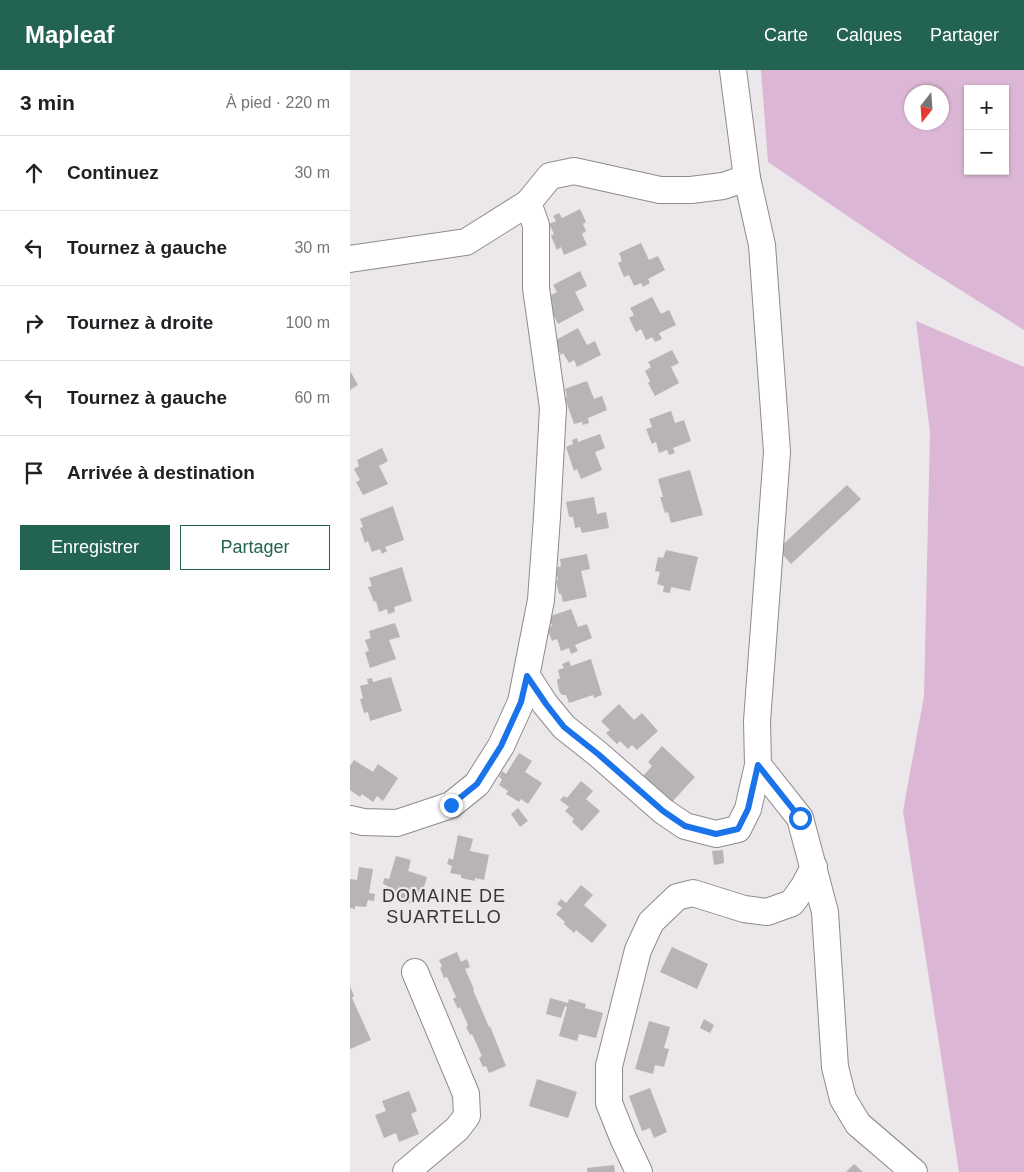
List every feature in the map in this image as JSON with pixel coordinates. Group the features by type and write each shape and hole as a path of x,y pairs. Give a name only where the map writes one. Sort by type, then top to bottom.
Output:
{"street":[{"path":"527,676 564,727 663,811 685,826 716,834 738,829 748,809 758,765 757,721 777,452 762,245 747,178 733,70"},
{"path":"350,259 466,242 528,203 550,176 574,171 660,190 691,190 723,186 747,178"},
{"path":"350,819 363,822 397,823 451,805 477,784 501,746 521,702 541,600 553,408 536,288 536,225 528,203"},
{"path":"758,765 800,818 814,867 825,912 835,1067 843,1099 858,1124 914,1172"},
{"path":"639,1172 609,1103 609,1066 638,950 651,922 677,897 693,893 744,909 767,912 792,903 814,867"},
{"path":"406,1172 457,1128 467,1116 466,1094 415,972"}],"shaded area":[{"path":"761,70 1024,70 1024,330 908,257 768,162"},
{"path":"916,321 1024,367 1024,1172 959,1172 903,811 924,696 930,432"}],"building":[{"path":"580,209 586,222 583,224 586,231 582,234 587,245 564,255 561,247 557,250 551,236 554,234 549,224 556,221 553,216 559,213 562,218"},
{"path":"641,243 649,260 658,256 665,270 648,279 650,283 643,287 641,283 634,286 629,275 624,277 618,263 622,261 619,253"},
{"path":"580,271 587,286 575,292 584,310 558,324 547,297 557,292 553,285"},
{"path":"652,297 661,314 669,310 676,325 659,333 662,339 655,342 652,337 646,340 641,329 636,332 629,318 634,315 630,308"},
{"path":"578,328 587,345 595,341 601,355 577,367 574,360 569,363 563,353 561,355 554,341"},
{"path":"672,350 679,363 671,367 679,383 655,396 648,383 650,381 645,371 651,367 648,362"},
{"path":"350,371 358,385 350,390"},
{"path":"587,381 594,399 602,396 607,410 588,418 589,423 583,425 582,422 574,424 565,398 567,397 565,389"},
{"path":"671,411 675,423 684,420 691,441 673,448 675,453 669,455 667,450 659,453 656,442 652,444 646,429 652,427 649,419"},
{"path":"600,434 605,448 595,452 602,470 581,479 577,469 574,471 566,447 573,444 572,440 577,438 578,442"},
{"path":"382,448 388,461 379,466 388,484 363,495 356,482 360,480 354,469 359,466 357,460"},
{"path":"690,470 703,515 671,523 668,512 665,513 660,497 663,497 658,479"},
{"path":"847,485 861,499 791,564 778,549"},
{"path":"594,497 597,514 606,512 609,528 582,533 580,527 575,528 573,517 569,517 566,502"},
{"path":"393,506 404,540 385,547 387,551 382,554 380,549 372,552 368,541 365,543 360,528 363,527 360,519"},
{"path":"666,550 698,557 690,591 671,587 670,593 663,592 664,586 657,584 660,572 655,571 658,557 663,558"},
{"path":"587,554 590,569 581,571 587,597 563,602 556,581 558,580 556,568 561,566 560,559"},
{"path":"402,567 412,601 394,607 395,612 388,614 387,609 379,612 376,601 374,602 368,587 372,586 369,578"},
{"path":"571,609 578,627 587,624 592,638 575,645 578,651 571,654 569,648 561,651 557,639 552,641 547,628 552,626 548,617"},
{"path":"395,623 400,637 389,640 396,659 370,668 365,652 369,651 365,640 371,638 369,631"},
{"path":"591,659 602,695 594,698 593,695 569,703 566,695 562,695 559,691 557,680 560,678 558,670 564,668 562,664 569,661 571,666"},
{"path":"391,677 402,711 370,721 368,712 364,713 360,699 363,698 360,686 368,684 367,679 372,678 373,682"},
{"path":"619,704 634,720 642,713 658,731 637,750 632,745 628,749 620,741 617,744 606,733 610,730 601,721"},
{"path":"662,746 695,777 672,802 650,785 651,783 643,776 652,766 648,762"},
{"path":"519,753 532,761 525,772 542,783 528,804 521,799 519,802 506,794 508,791 499,785 502,779 499,777 502,771 506,774"},
{"path":"354,760 373,772 378,764 398,778 383,801 377,796 373,802 362,794 360,797 350,790 350,766"},
{"path":"581,781 593,791 586,799 600,811 582,831 572,822 574,819 565,811 569,807 560,800 564,796 567,798"},
{"path":"518,808 528,821 520,827 511,814"},
{"path":"458,835 473,839 470,851 489,855 484,880 475,878 475,881 450,873 452,866 447,864 449,858 453,860"},
{"path":"723,850 724,863 714,865 712,851"},
{"path":"396,856 411,860 408,871 427,877 420,901 412,899 410,903 386,893 388,886 383,884 384,878 389,879"},
{"path":"359,867 373,869 369,893 375,894 374,901 368,900 366,907 355,906 355,909 350,908 350,879 357,880"},
{"path":"581,885 593,895 584,905 607,925 592,943 576,930 574,933 556,914 562,908 557,904 561,899 566,903"},
{"path":"672,947 708,964 697,989 660,972"},
{"path":"457,952 461,962 467,959 470,967 465,969 506,1066 489,1073 486,1066 483,1067 479,1058 482,1056 472,1034 470,1035 466,1027 468,1025 460,1007 458,1009 453,999 456,997 447,977 444,978 440,968 442,966 439,960"},
{"path":"350,986 354,996 352,998 371,1040 350,1049"},
{"path":"550,998 568,1003 569,999 586,1004 585,1008 603,1013 596,1038 579,1034 577,1041 559,1036 567,1007 565,1006 561,1018 546,1014"},
{"path":"704,1019 714,1025 710,1033 700,1028"},
{"path":"649,1021 670,1027 664,1048 669,1049 664,1067 655,1065 653,1074 635,1069"},
{"path":"537,1079 577,1092 568,1118 529,1106"},
{"path":"650,1088 667,1132 654,1138 650,1128 642,1131 629,1096"},
{"path":"409,1091 417,1111 411,1114 419,1134 399,1142 396,1133 384,1138 375,1115 386,1111 382,1101"},
{"path":"854,1164 863,1172 846,1172"},
{"path":"614,1165 615,1172 587,1172 587,1168"}],"district":[{"name":"DOMAINE DE SUARTELLO","path":"444,906"}],"route":[{"path":"451,805 477,784 501,746 521,702 527,676 564,727 663,811 685,826 716,834 738,829 748,809 758,765 800,818"}]}
